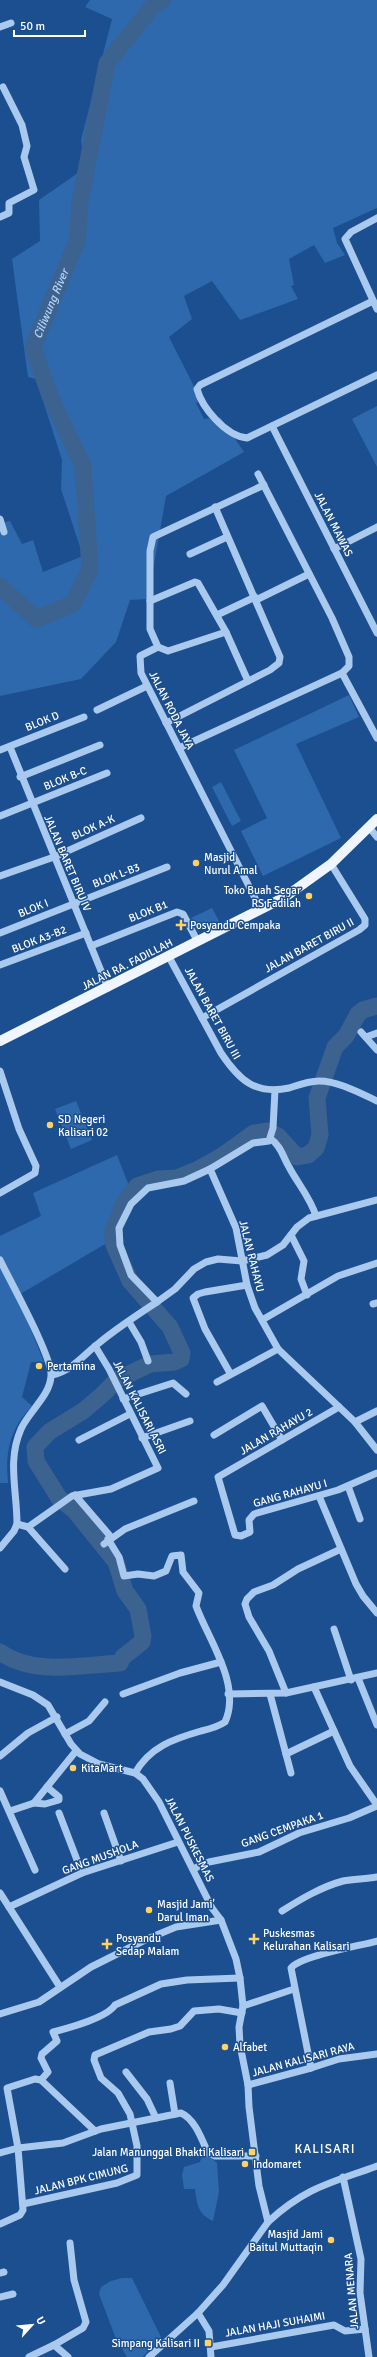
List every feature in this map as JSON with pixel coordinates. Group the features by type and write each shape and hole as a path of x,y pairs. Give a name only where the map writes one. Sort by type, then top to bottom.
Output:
{"main road":[{"name":"JALAN RA. FADILLAH","path":"0,1041 261,910 300,887 331,864 375,822"}],"street":[{"path":"0,27 11,23"},
{"path":"0,217 9,213 9,203 34,190 24,157 27,146 22,125 3,87"},
{"path":"377,218 351,232 345,239 377,309"},
{"path":"373,301 198,387 198,391 212,416 241,437 250,437 377,375"},
{"name":"JALAN MAWAS","path":"272,426 377,633"},
{"path":"179,748 342,673 349,666 349,657 258,474"},
{"path":"226,632 168,652 158,647 150,628 150,551 153,537 264,485"},
{"path":"166,723 276,666 280,657 215,507"},
{"path":"0,519 4,532"},
{"path":"334,549 377,527"},
{"path":"190,554 227,537"},
{"path":"217,615 309,574"},
{"path":"150,601 196,582 226,632 248,681"},
{"name":"JALAN RODA JAYA","path":"158,647 140,656 138,660 141,673 261,910"},
{"path":"342,673 377,738"},
{"path":"97,710 147,686"},
{"name":"BLOK D","path":"0,750 84,717"},
{"path":"20,776 100,745"},
{"name":"JALAN BARET BIRU IV","path":"10,747 31,804 108,988"},
{"name":"BLOK B-C","path":"0,816 107,774"},
{"name":"BLOK A-K","path":"0,876 54,857 141,818"},
{"path":"375,822 377,837"},
{"name":"JALAN BARET BIRU II","path":"202,1018 365,925 365,920 331,864"},
{"name":"BLOK L-B3","path":"73,904 167,867"},
{"name":"BLOK I","path":"0,934 73,904"},
{"name":"BLOK B1","path":"91,946 177,912 183,914 198,942"},
{"name":"BLOK A3-B2","path":"0,965 86,933"},
{"name":"JALAN BARET BIRU III","path":"169,957 221,1053 237,1074 253,1087 275,1090 319,1081 329,1083 377,1101"},
{"path":"377,1032 363,1034 377,1050"},
{"path":"0,1071 21,1133 36,1166 35,1173 0,1193"},
{"path":"271,1138 275,1090"},
{"path":"154,1303 134,1279 127,1266 120,1245 119,1228 121,1220 130,1204 148,1188 178,1183 210,1169 246,1146 271,1138"},
{"path":"271,1138 280,1147 289,1168 310,1199 316,1216"},
{"name":"JALAN RAHAYU","path":"210,1169 232,1219 247,1285 255,1308 278,1349 355,1422 377,1450"},
{"path":"52,1375 60,1374 80,1361 95,1346 175,1289 194,1270 206,1262 218,1259 242,1261 272,1252 283,1245 302,1223 316,1216 377,1200"},
{"path":"291,1235 304,1261 300,1279 307,1295"},
{"path":"0,1260 47,1356 52,1375 46,1390 25,1420 14,1448 12,1473 17,1524 14,1531 0,1548"},
{"path":"262,1320 338,1276 377,1263"},
{"path":"230,1373 205,1329 193,1298 204,1292 247,1285"},
{"path":"129,1322 141,1342 148,1361"},
{"name":"JALAN KALISARI ASRI","path":"28,1527 74,1496 111,1488 158,1470 158,1467 95,1346"},
{"path":"217,1382 230,1373 278,1349"},
{"path":"123,1400 173,1383 186,1394"},
{"path":"214,1435 262,1406 282,1440"},
{"name":"JALAN RAHAYU 2","path":"232,1524 218,1483 218,1477 339,1407"},
{"path":"355,1422 377,1412"},
{"path":"79,1440 130,1414"},
{"path":"142,1438 190,1420"},
{"name":"GANG RAHAYU I","path":"232,1524 236,1536 247,1534 251,1530 250,1520 254,1514 319,1496 348,1486 377,1473"},
{"path":"348,1486 360,1519"},
{"path":"0,1682 39,1698 48,1705 57,1717 65,1734 76,1751 99,1764 135,1773 145,1758 155,1749 182,1736 225,1722 228,1714 228,1682 221,1662 196,1606 199,1596 197,1589 182,1569 181,1555 172,1556 166,1571 157,1576 124,1576 119,1557 108,1540 74,1496"},
{"path":"319,1496 362,1596 377,1613"},
{"path":"108,1540 125,1529 194,1500"},
{"path":"17,1524 28,1527 65,1569"},
{"path":"286,1693 269,1651 247,1612 245,1604 254,1592 273,1585 298,1569 341,1549"},
{"path":"334,1629 354,1679 377,1725"},
{"path":"123,1694 180,1672 221,1662"},
{"path":"228,1694 286,1693 377,1673"},
{"path":"314,1687 350,1766 377,1806"},
{"path":"270,1694 291,1773"},
{"path":"65,1734 89,1721 105,1702"},
{"path":"0,1756 28,1733 57,1717"},
{"path":"286,1754 334,1732"},
{"path":"34,1803 76,1751"},
{"name":"JALAN PUSKESMAS","path":"135,1773 143,1779 156,1796 212,1908 221,1920 236,1959 240,1978 242,2009 239,2027 240,2045 248,2084"},
{"path":"10,1811 34,1803 45,1804 59,1800 59,1797 47,1787"},
{"path":"0,1791 35,1870"},
{"name":"GANG CEMPAKA 1","path":"193,1869 209,1862 259,1852 298,1833 349,1818 377,1806"},
{"path":"58,1813 82,1873"},
{"path":"104,1813 121,1861"},
{"name":"GANG MUSHOLA","path":"9,1907 82,1873 178,1842"},
{"path":"282,1911 309,1894 329,1886 345,1881 377,1877"},
{"path":"0,1893 60,1987"},
{"path":"0,2014 39,2002 91,1967 147,1938 176,1927 221,1920"},
{"path":"311,2068 290,1972 294,1963 377,1941"},
{"path":"0,2224 20,2215 22,2204 18,2148 7,2088 39,2080 48,2072 41,2058 42,2054 57,2041 53,2032 96,2017 113,2009 115,2005 161,1984 187,1980 240,1978"},
{"path":"133,2121 118,2093 101,2078 94,2057 149,2032 171,2029 180,2026 194,2011 242,2009 294,1989"},
{"name":"JALAN KALISARI RAYA","path":"268,2222 261,2196 249,2107 248,2084 351,2056 377,2054"},
{"path":"126,2072 147,2099 156,2118"},
{"path":"39,2080 94,2131"},
{"path":"170,2083 175,2114"},
{"path":"0,2153 18,2148 63,2143 94,2131 133,2121 181,2113 188,2117 200,2135 210,2155 256,2156"},
{"name":"JALAN BPK CIMUNG","path":"22,2204 118,2183 137,2175 137,2146 133,2121"},
{"path":"149,2357 198,2313 223,2285 268,2222 306,2193 343,2177 377,2166"},
{"name":"JALAN MENARA","path":"343,2177 360,2259 360,2293 369,2357"},
{"path":"29,2357 54,2345 80,2329 86,2322 74,2280 70,2243"},
{"path":"0,2297 13,2294"},
{"path":"198,2313 209,2331 211,2357"},
{"name":"JALAN HAJI SUHAIMI","path":"211,2347 334,2325 345,2331 365,2329"},
{"path":"54,2345 68,2357"}],"shaded area":[{"path":"90,0 377,0 377,208 333,228 337,243 345,255 325,263 314,245 289,259 294,285 291,286 298,299 240,320 212,281 184,296 192,319 169,337 201,400 196,403 204,419 220,417 244,452 166,496 148,599 130,600 116,642 81,679 0,696 0,523 10,521 22,544 33,540 43,572 83,556 61,489 62,460 36,379 28,377 12,259 40,241 39,200 85,168 81,140 112,19 85,7"},
{"path":"377,406 377,467 352,419"},
{"path":"349,695 359,717 296,744 341,838 263,876 241,831 267,818 234,750"},
{"path":"221,782 241,821 232,826 212,787"},
{"path":"212,908 219,921 197,931 191,918"},
{"path":"76,1101 92,1140 71,1149 55,1109"},
{"path":"117,1155 131,1191 114,1219 112,1240 17,1296 44,1362 31,1362 22,1397 32,1406 19,1423 11,1441 7,1461 8,1483 0,1483 0,1236 41,1216 33,1193"},
{"path":"203,2151 217,2163 219,2192 213,2221 201,2212 195,2189 184,2189 182,2175 184,2167 200,2162"},
{"path":"122,2278 132,2278 162,2339 142,2357 127,2357 116,2339 99,2294 101,2287 111,2281"}],"waterway":[{"name":"Ciliwung River","path":"0,586 36,619 73,604 90,569 83,466 50,396 33,347 77,241 80,202 107,63 153,6 163,0"},
{"path":"0,1652 27,1664 42,1667 74,1667 120,1663 123,1657 142,1642 143,1636 138,1609 125,1591 116,1562 74,1510 59,1498 36,1461 35,1447 49,1432 83,1411 117,1380 150,1364 175,1362 181,1359 182,1353 170,1327 130,1281 114,1245 112,1233 123,1205 137,1186 158,1179 177,1178 197,1170 222,1156 254,1133 268,1131 278,1136 297,1157 308,1155 316,1148 320,1135 317,1098 335,1047 346,1036 358,1014 363,1010 377,1006"}],"place":[{"name":"Masjid Nurul Amal","path":"196,863"},
{"name":"Toko Buah Segar RS Fadilah","path":"309,896"},
{"name":"Posyandu Cempaka","path":"181,925"},
{"name":"SD Negeri Kalisari 02","path":"50,1125"},
{"name":"Pertamina","path":"39,1366"},
{"name":"KitaMart","path":"73,1768"},
{"name":"Masjid Jami' Darul Iman","path":"149,1910"},
{"name":"Puskesmas Kelurahan Kalisari","path":"254,1939"},
{"name":"Posyandu Sedap Malam","path":"107,1944"},
{"name":"Alfabet","path":"225,2047"},
{"name":"Jalan Manunggal Bhakti Kalisari","path":"252,2152"},
{"name":"Indomaret","path":"245,2164"},
{"name":"Masjid Jami Baitul Muttaqin","path":"331,2240"},
{"name":"Simpang Kalisari II","path":"208,2343"}],"district":[{"name":"KALISARI","path":"325,2148"}]}
